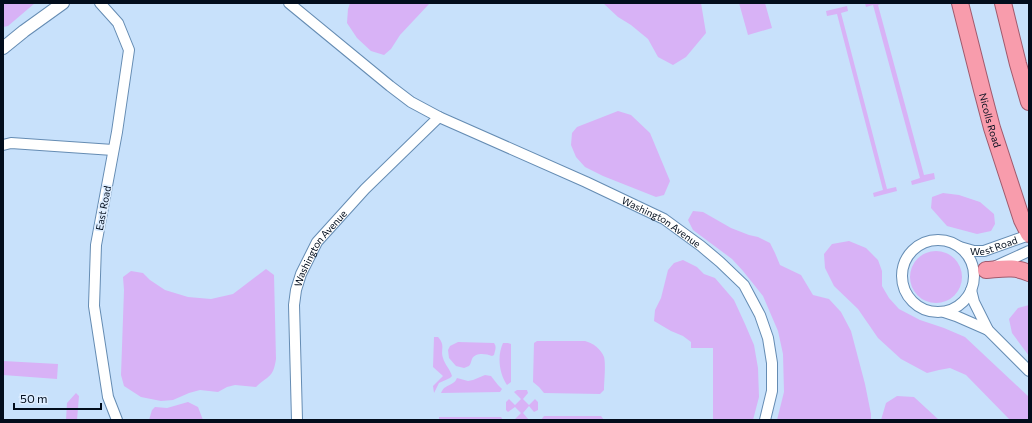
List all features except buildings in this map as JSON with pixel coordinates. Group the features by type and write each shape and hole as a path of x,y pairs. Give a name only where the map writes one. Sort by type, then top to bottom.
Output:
{"highway":[{"name":"Nicolls Road","path":"960,3 992,128 1022,220 1029,234"},
{"path":"1003,3 1029,102"},
{"path":"986,270 1014,268 1029,273"}],"street":[{"path":"3,48 63,3"},
{"name":"East Road","path":"100,3 118,23 129,50 117,132 96,245 94,306 108,397 117,420"},
{"name":"Washington Avenue","path":"289,3 411,102 439,117 586,182 664,219 720,262 744,285 760,315 768,338 772,364 772,390 765,420"},
{"name":"Washington Avenue","path":"297,420 294,305 296,290 301,274 317,242 365,189 439,117"},
{"path":"3,145 11,143 113,150"},
{"name":"West Road","path":"958,246 974,251 984,251 1029,234"},
{"path":"972,288 962,303 954,309 944,312 933,312 923,309 906,295 902,284 901,274 904,263 909,253 917,246 927,241 948,241 958,246 970,259 973,268 972,288 974,302 988,330 1029,371"},
{"name":"West Road","path":"972,288 979,277 986,270 1029,251"},
{"path":"944,312 988,330"}],"shaded area":[{"path":"3,3 35,3 8,26 3,27"},
{"path":"350,3 430,3 400,35 391,49 384,55 371,51 357,38 347,23"},
{"path":"603,3 701,3 706,33 686,57 673,65 658,57 648,39 631,25 618,17"},
{"path":"739,3 765,3 772,28 748,35"},
{"path":"865,3 883,3 878,5 924,175 934,173 935,179 912,185 911,181 920,178 873,5 866,7"},
{"path":"847,6 848,11 841,13 887,189 896,187 897,191 874,197 873,193 883,190 837,14 827,16 826,11"},
{"path":"618,111 631,115 650,133 670,181 664,195 656,197 603,176 585,167 576,157 571,145 572,133 577,127"},
{"path":"943,193 959,195 980,202 994,214 995,224 991,231 977,234 947,226 931,208 932,197"},
{"path":"693,211 703,212 731,228 758,237 770,243 780,265 801,275 813,295 829,299 841,312 851,331 865,384 871,420 777,420 784,392 783,354 778,331 763,296 743,271 732,259 693,230 688,220"},
{"path":"849,241 866,248 878,260 882,271 882,286 889,298 899,309 920,320 965,337 1029,397 1029,420 1010,420 966,375 950,368 927,373 901,359 878,338 858,309 834,286 825,268 824,254 832,244"},
{"path":"936,251 950,255 958,263 962,277 958,291 950,299 936,303 922,299 914,291 910,277 914,263 922,255"},
{"path":"683,260 697,267 704,274 715,278 734,300 745,324 754,345 758,368 759,397 753,420 713,420 713,348 691,348 691,342 683,336 654,321 655,310 661,298 668,270 674,263"},
{"path":"266,269 274,275 276,359 272,373 267,378 256,387 235,385 218,392 200,390 173,400 161,401 141,397 124,386 121,375 124,290 123,277 131,271 143,273 150,280 165,290 188,297 211,299 233,294"},
{"path":"1029,305 1029,356 1012,333 1009,319 1018,308"},
{"path":"434,337 438,337 442,343 442,355 452,376 439,383 434,393 433,386 443,376 433,367"},
{"path":"537,341 585,341 591,343 601,351 605,360 604,390 600,394 544,393 533,382 534,343"},
{"path":"458,342 494,343 496,347 494,355 476,355 472,359 469,366 464,368 456,366 449,358 448,350 450,346"},
{"path":"503,343 511,344 511,382 507,385 502,375 500,364 500,353"},
{"path":"3,361 58,364 57,379 3,375"},
{"path":"485,375 491,376 502,389 500,392 441,393 445,388 454,383 457,378 468,381"},
{"path":"517,390 527,390 528,393 523,399 529,405 535,399 538,402 538,410 534,412 529,406 523,413 529,420 516,420 515,419 521,413 515,407 508,412 506,410 506,402 509,399 515,405 521,399 514,392"},
{"path":"76,393 79,396 77,420 66,420 67,403"},
{"path":"897,396 914,397 939,420 881,420 886,403"},
{"path":"188,402 198,407 203,420 149,420 152,410 155,407 167,408"},
{"path":"544,416 601,416 604,420 541,420"},
{"path":"439,417 501,417 503,420 439,420"}]}
